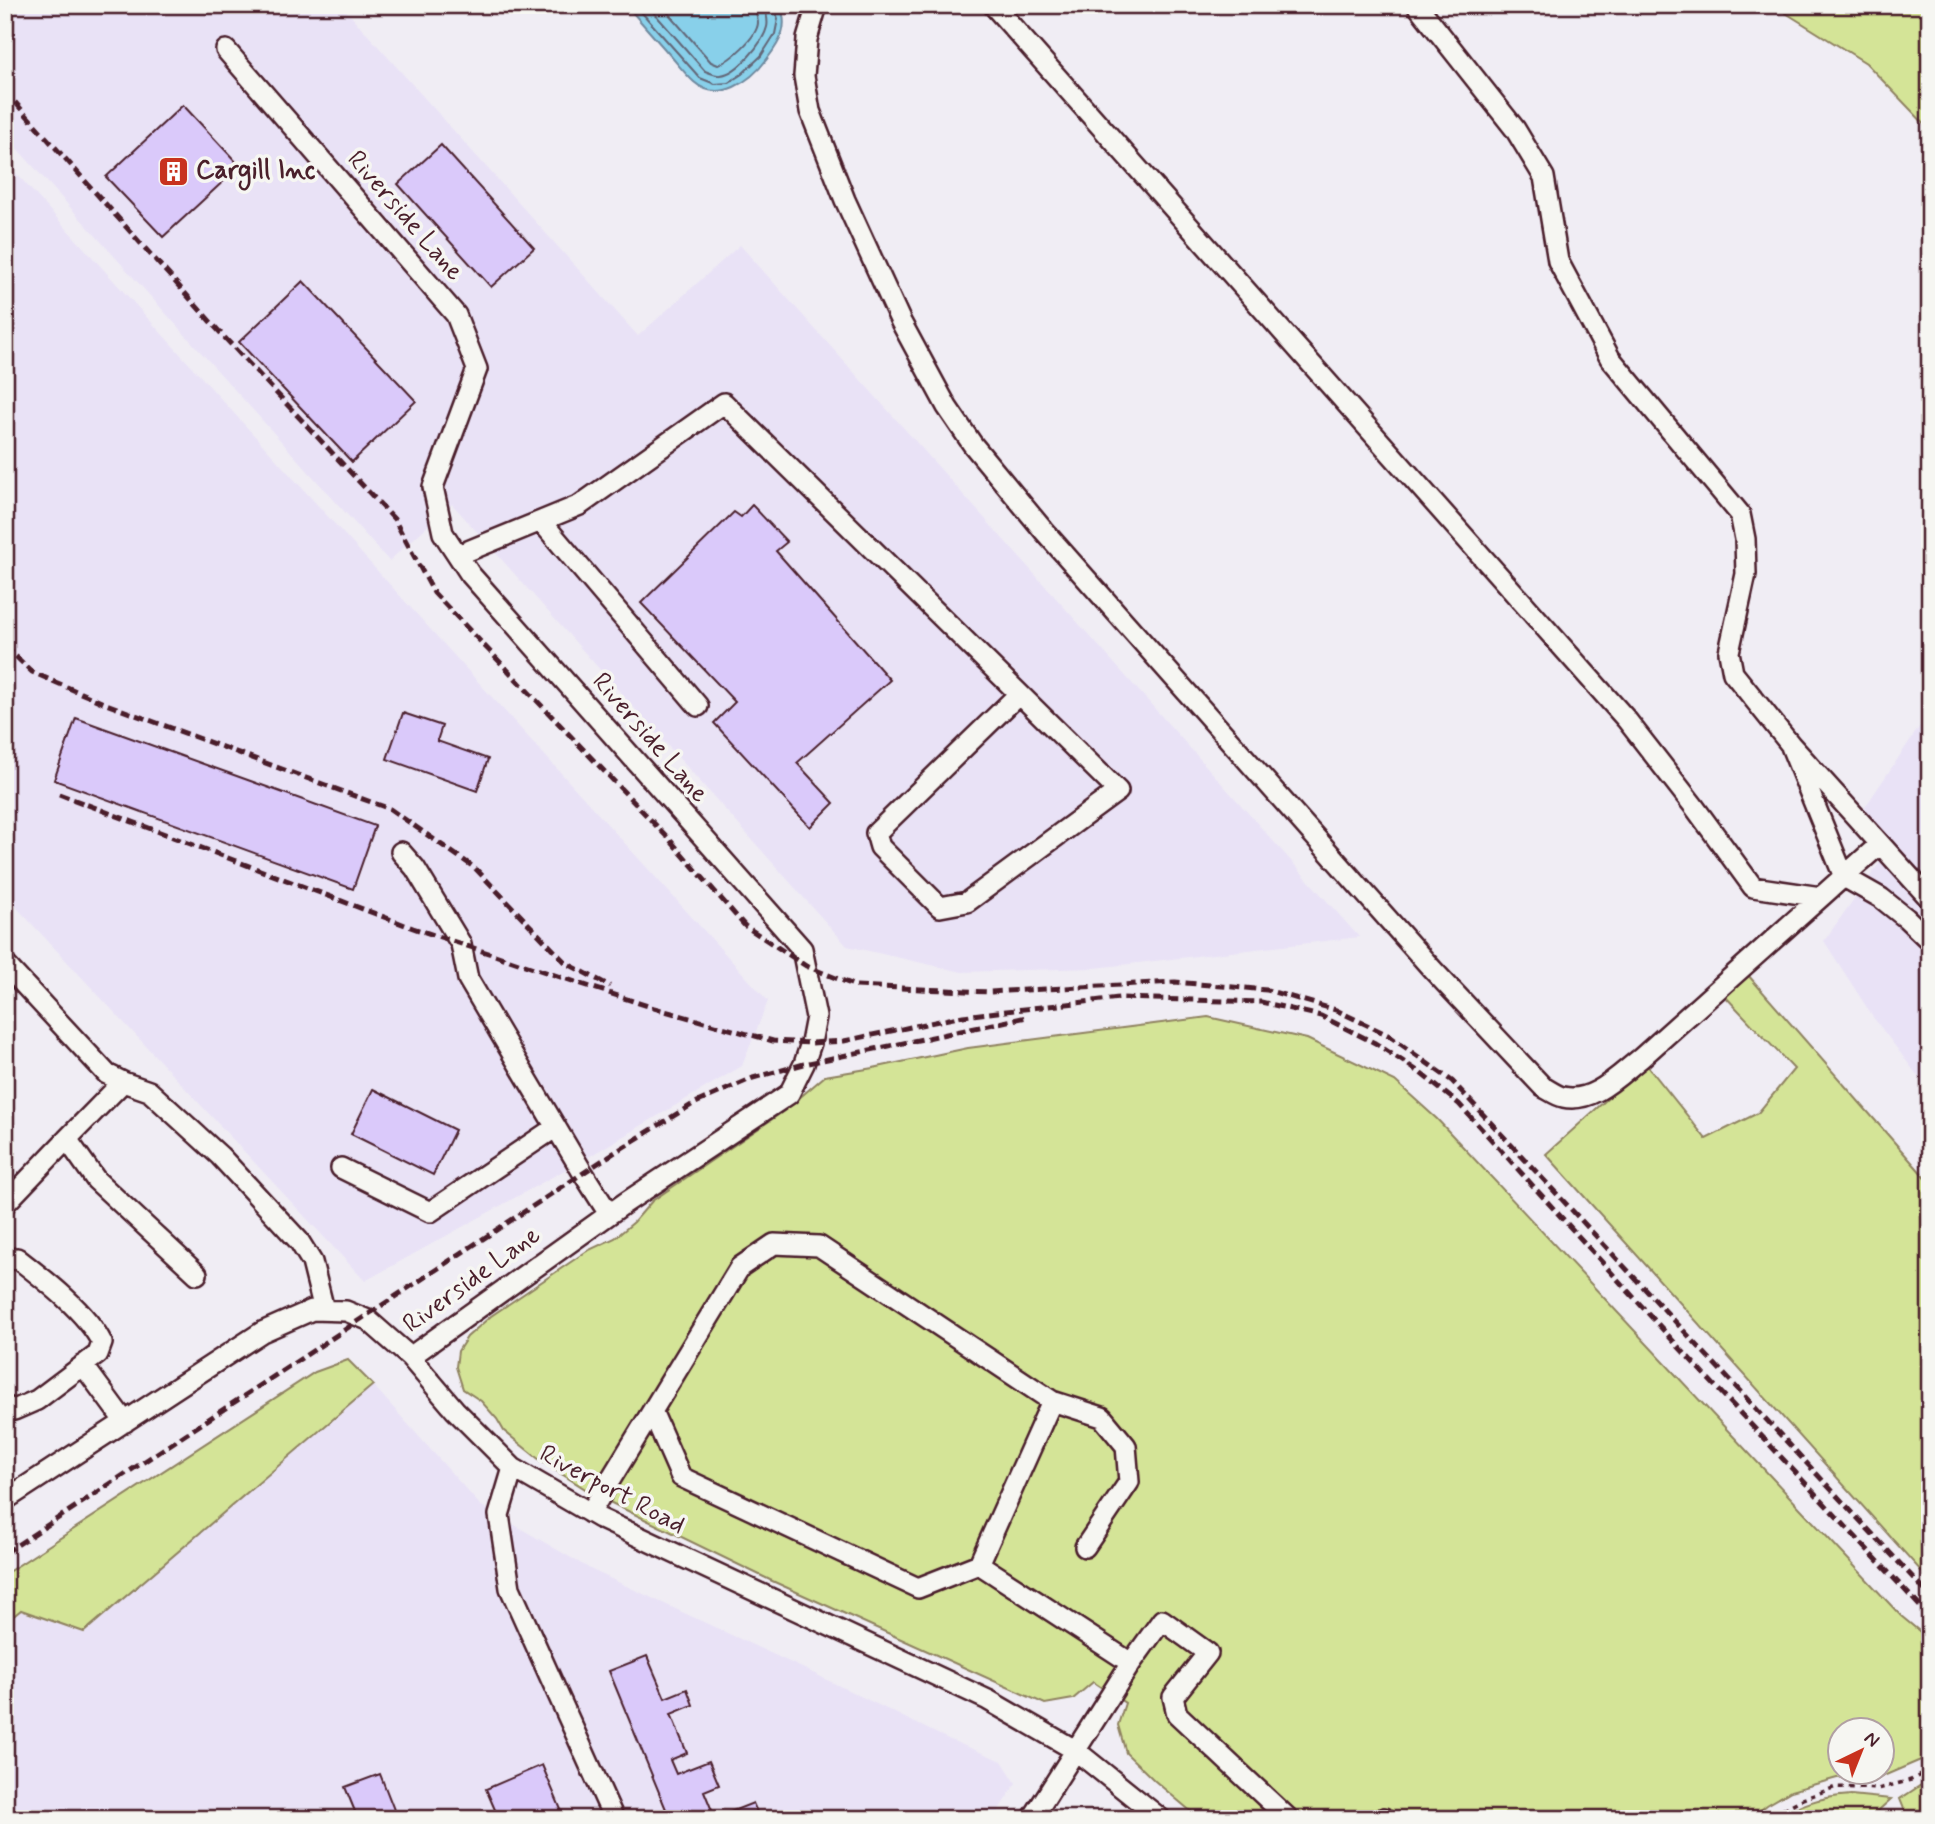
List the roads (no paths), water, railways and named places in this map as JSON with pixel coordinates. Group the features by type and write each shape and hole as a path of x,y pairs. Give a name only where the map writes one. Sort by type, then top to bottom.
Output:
{"street":[{"path":"817,5 807,39 804,76 810,111 845,200 901,321 954,416 973,444 1044,531 1433,970 1543,1087 1564,1098 1585,1097 1602,1089 1641,1058 1879,845"},
{"path":"993,5 1626,719 1753,887 1821,897"},
{"path":"1417,5 1515,129 1544,177 1558,261 1610,358 1740,514 1745,539 1746,574 1729,652 1734,673 1790,744 1879,845 1927,889"},
{"name":"Riverside Lane","path":"226,50 456,315 477,369 433,487 443,533 470,573 802,949 816,1017 804,1065 789,1094 609,1214 410,1357"},
{"path":"458,555 580,505 724,403 1118,791 967,902 940,907 880,847 876,833 1018,694"},
{"path":"541,521 698,706"},
{"path":"1790,744 1844,877 1881,898 1930,941"},
{"path":"401,852 415,869 461,944 468,979 609,1214"},
{"path":"5,964 107,1074 149,1091 220,1156 299,1241 312,1262 324,1310"},
{"path":"5,1204 123,1082"},
{"path":"341,1168 430,1212 556,1127"},
{"path":"66,1139 96,1180 197,1275"},
{"path":"590,1513 740,1267 774,1244 819,1246 1052,1401 1102,1417 1126,1446 1129,1482 1085,1547"},
{"path":"5,1261 17,1258 86,1319 102,1343 98,1354 37,1400 13,1410 5,1406"},
{"name":"Riverport Road","path":"9,1492 125,1422 261,1332 312,1310 346,1311 364,1317 410,1357 455,1410 513,1468 590,1513 988,1700 1075,1750 1161,1819"},
{"path":"83,1365 125,1422"},
{"path":"652,1411 681,1477 918,1588 979,1564 1052,1401"},
{"path":"513,1468 499,1515 510,1588 614,1819"},
{"path":"979,1564 1131,1663"},
{"path":"1032,1819 1131,1663 1162,1620 1208,1653 1173,1697 1177,1714 1289,1819"}],"water":[{"path":"626,5 780,5 784,27 776,46 752,75 734,87 714,91 694,82"}],"railway":[{"path":"5,91 225,338 394,519 434,593 669,839 745,926 806,966 856,986 989,992 1175,982 1267,990 1336,1010 1388,1035 1452,1081 1930,1596"},
{"path":"5,646 32,672 106,704 390,809 475,868 566,963 610,986"},
{"path":"59,794 413,928 654,1008 773,1041 844,1041 963,1016 1119,998 1261,1002 1321,1016 1375,1043 1419,1072 1459,1104 1675,1343 1930,1617"},
{"path":"5,1553 609,1156 693,1104 753,1078 804,1064 1027,1017"}],"place":[{"name":"Cargill Inc","path":"173,171"}]}
